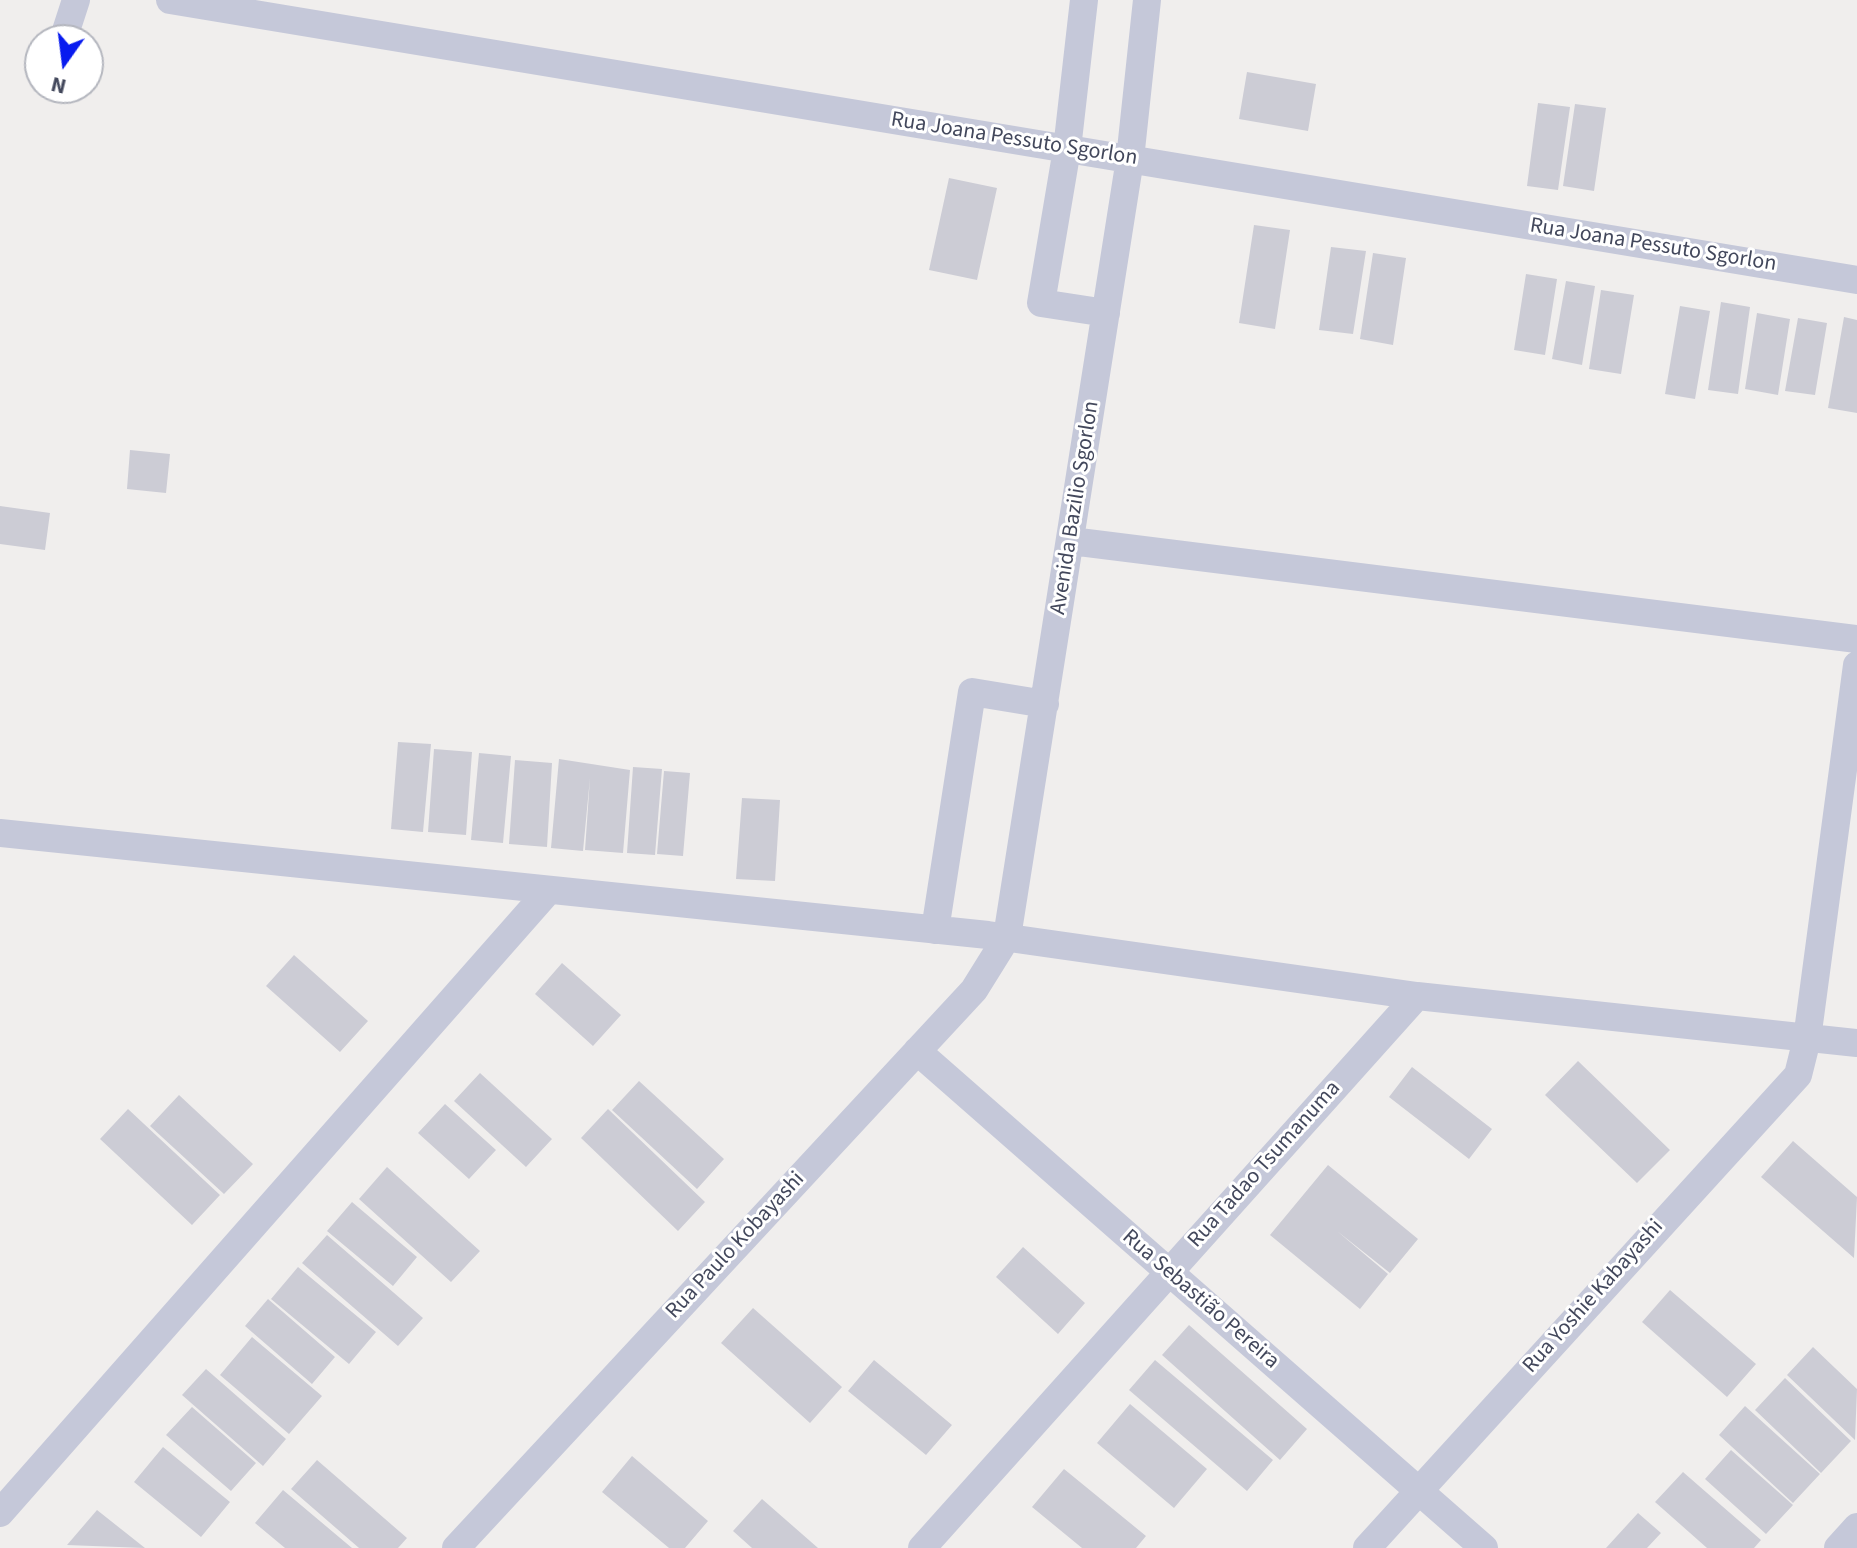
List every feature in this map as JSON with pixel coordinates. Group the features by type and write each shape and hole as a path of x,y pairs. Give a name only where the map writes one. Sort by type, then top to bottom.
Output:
{"street":[{"path":"68,24 76,0"},
{"name":"Rua Joana Pessuto Sgorlon","path":"170,0 1857,280"},
{"path":"1084,0 1067,149 1041,303 1106,313"},
{"name":"Avenida Bazilio Sgorlon","path":"1007,937 1130,159 1147,0"},
{"path":"1071,541 1857,639"},
{"name":"Rua Yoshie Kabayashi","path":"1367,1548 1798,1075 1807,1039 1857,665"},
{"path":"935,930 972,692 1045,704"},
{"path":"0,833 1007,937 1417,996 1857,1043"},
{"path":"0,1513 549,890"},
{"name":"Rua Paulo Kobayashi","path":"456,1548 974,990 1007,937"},
{"name":"Rua Tadao Tsumanuma","path":"922,1548 1417,996"},
{"name":"Rua Sebastião Pereira","path":"917,1051 1484,1548"},
{"path":"1838,1548 1857,1527"}],"building":[{"path":"1247,72 1316,84 1308,131 1239,119"},
{"path":"1538,103 1570,107 1558,190 1527,186"},
{"path":"1575,104 1606,108 1594,191 1563,186"},
{"path":"949,178 997,188 977,280 929,270"},
{"path":"1254,225 1290,230 1275,329 1239,323"},
{"path":"1331,247 1366,251 1353,334 1319,330"},
{"path":"1373,253 1406,258 1393,345 1360,339"},
{"path":"1526,274 1557,279 1545,355 1514,350"},
{"path":"1566,281 1595,286 1582,365 1552,359"},
{"path":"1601,290 1634,295 1621,374 1589,369"},
{"path":"1721,302 1750,307 1738,394 1708,390"},
{"path":"1680,306 1710,311 1695,399 1665,394"},
{"path":"1757,313 1790,319 1778,395 1745,389"},
{"path":"1844,317 1857,320 1857,413 1828,408"},
{"path":"1798,318 1827,323 1815,395 1785,391"},
{"path":"130,450 170,454 166,493 127,489"},
{"path":"0,506 50,513 45,550 0,544"},
{"path":"398,742 431,744 423,832 391,829"},
{"path":"434,749 472,752 466,835 428,832"},
{"path":"479,753 511,756 503,843 471,840"},
{"path":"559,759 630,770 623,853 585,850 590,778 583,851 551,848"},
{"path":"515,760 552,763 547,847 509,844"},
{"path":"633,767 662,769 655,855 627,853"},
{"path":"664,771 690,773 683,856 657,854"},
{"path":"742,798 780,800 775,881 736,879"},
{"path":"294,955 368,1021 340,1052 266,986"},
{"path":"562,963 621,1015 593,1046 535,994"},
{"path":"1578,1061 1670,1150 1637,1183 1545,1095"},
{"path":"1412,1067 1492,1129 1469,1159 1389,1097"},
{"path":"480,1073 552,1139 526,1167 454,1101"},
{"path":"639,1081 724,1159 697,1189 612,1110"},
{"path":"179,1095 253,1164 224,1194 150,1126"},
{"path":"445,1104 496,1150 469,1179 418,1133"},
{"path":"128,1109 220,1195 192,1225 100,1139"},
{"path":"608,1109 705,1202 678,1231 581,1138"},
{"path":"1793,1141 1857,1197 1854,1258 1761,1177"},
{"path":"1328,1165 1418,1239 1390,1273 1337,1231 1388,1274 1360,1309 1270,1235"},
{"path":"387,1167 480,1251 451,1282 359,1199"},
{"path":"352,1202 417,1257 393,1286 327,1231"},
{"path":"327,1235 423,1318 398,1346 302,1263"},
{"path":"1023,1247 1085,1303 1058,1334 996,1277"},
{"path":"298,1267 376,1332 349,1364 271,1299"},
{"path":"1670,1290 1756,1364 1727,1397 1642,1322"},
{"path":"268,1299 335,1357 312,1384 245,1326"},
{"path":"753,1308 842,1387 810,1423 721,1343"},
{"path":"1189,1325 1307,1429 1280,1460 1162,1355"},
{"path":"252,1337 322,1396 289,1434 220,1375"},
{"path":"1813,1347 1857,1389 1855,1440 1787,1375"},
{"path":"874,1360 952,1425 926,1455 848,1391"},
{"path":"1155,1360 1273,1460 1247,1491 1129,1390"},
{"path":"206,1369 286,1439 263,1466 182,1395"},
{"path":"1785,1378 1851,1441 1821,1473 1755,1410"},
{"path":"1130,1404 1207,1469 1174,1508 1097,1443"},
{"path":"1745,1406 1820,1474 1793,1503 1719,1435"},
{"path":"192,1407 256,1463 231,1491 166,1435"},
{"path":"163,1447 230,1502 201,1537 134,1482"},
{"path":"1731,1450 1793,1505 1766,1534 1705,1479"},
{"path":"632,1456 708,1521 685,1548 669,1548 602,1492"},
{"path":"317,1460 407,1538 398,1548 359,1548 291,1489"},
{"path":"1064,1469 1146,1536 1136,1548 1082,1548 1032,1507"},
{"path":"1683,1472 1761,1540 1754,1548 1707,1548 1655,1502"},
{"path":"283,1490 352,1548 285,1548 255,1523"},
{"path":"762,1499 818,1548 752,1548 733,1531"},
{"path":"97,1510 145,1548 67,1545"},
{"path":"1638,1513 1661,1533 1647,1548 1606,1548"}]}
